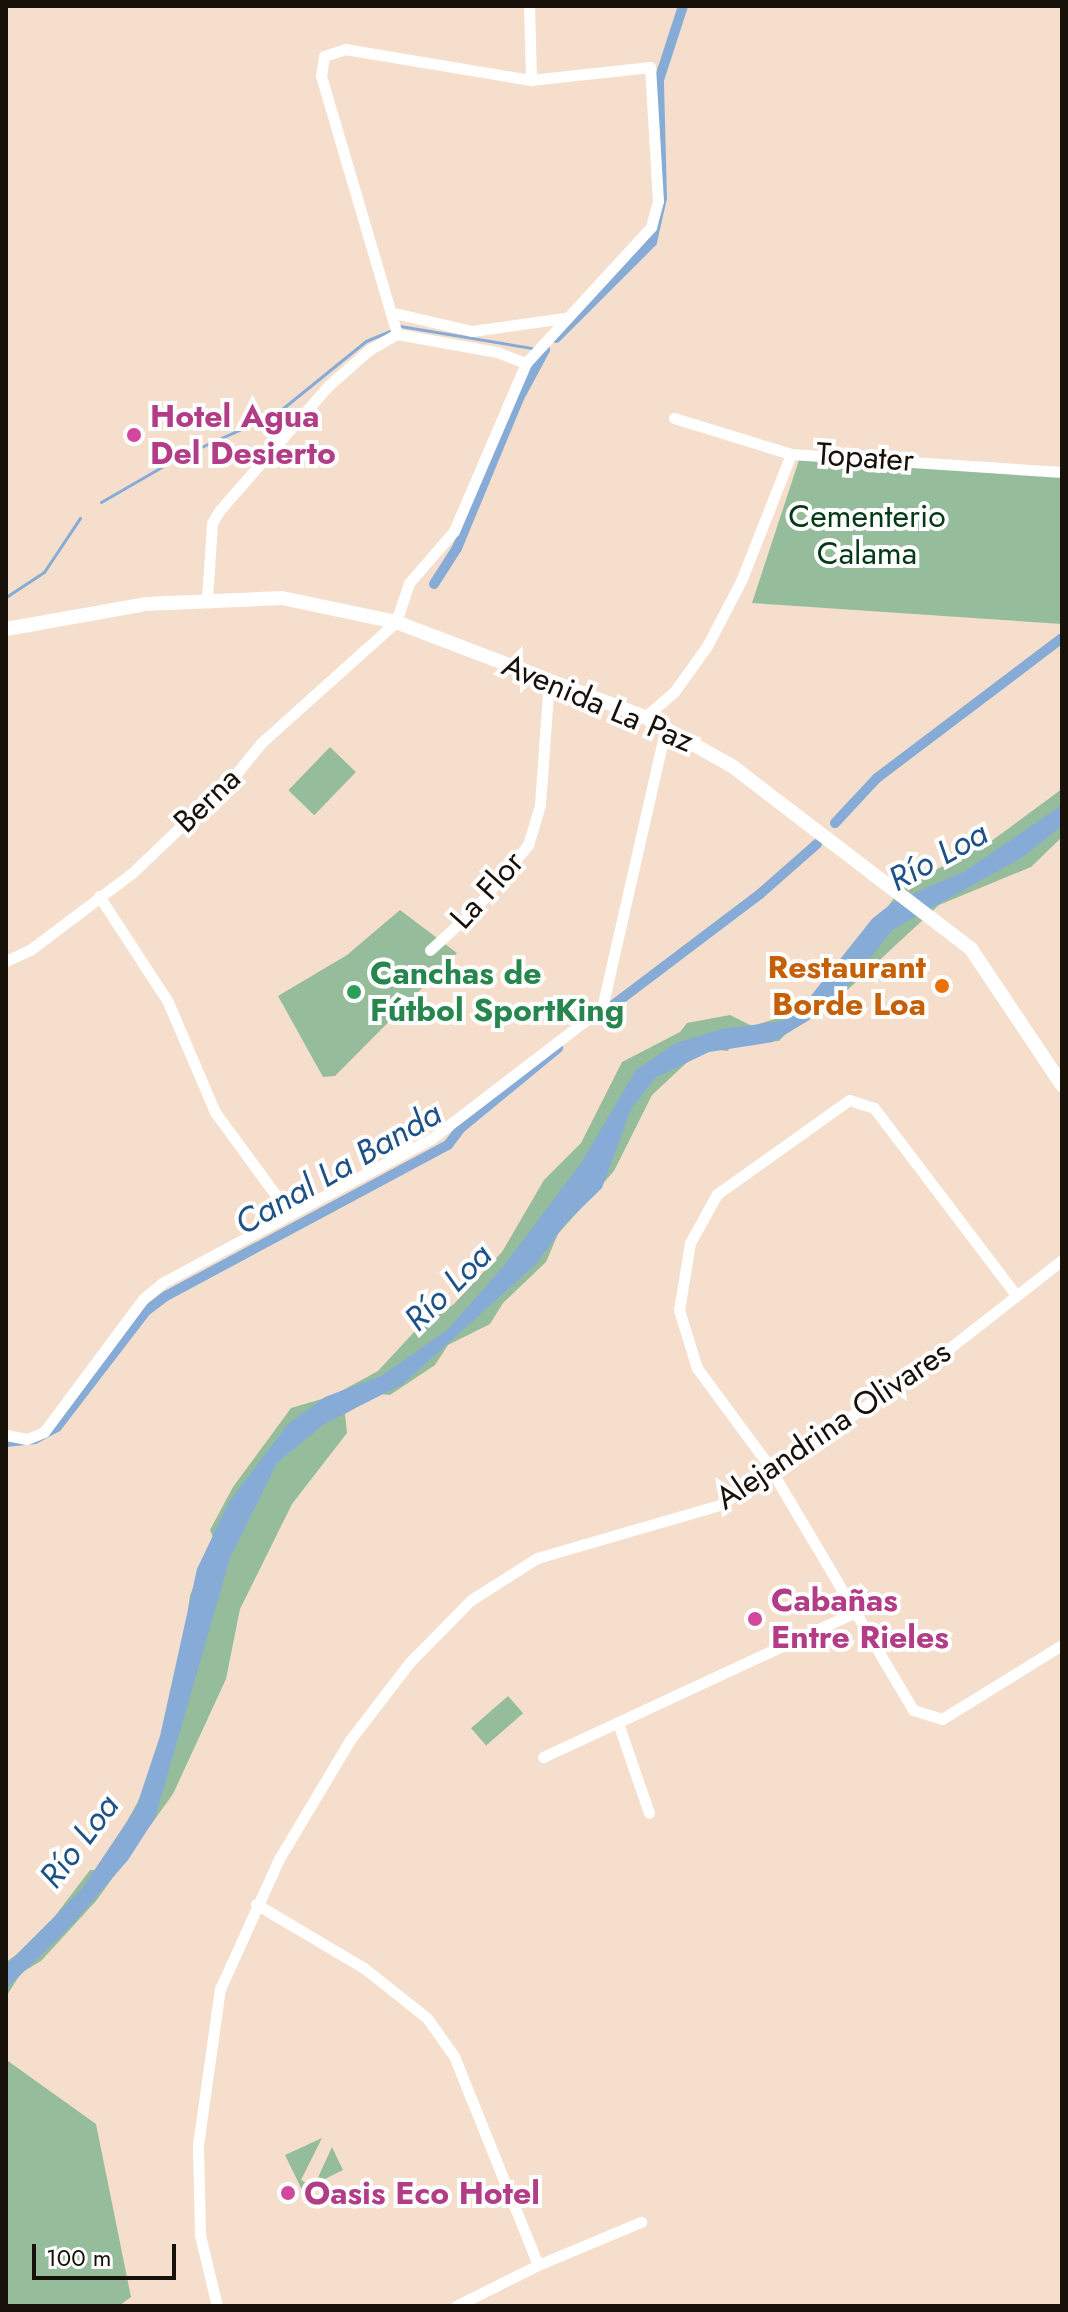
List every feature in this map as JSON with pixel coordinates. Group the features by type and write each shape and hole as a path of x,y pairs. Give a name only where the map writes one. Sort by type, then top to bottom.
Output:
{"main road":[{"name":"Avenida La Paz","path":"6,629 96,611 207,599 282,598 396,622 645,717 732,766 971,949 1062,1085"}],"street":[{"path":"529,6 531,80"},
{"path":"396,622 409,583 454,531 526,363 564,318 651,227 658,201 654,92 650,67 531,80 345,49 324,56 321,76 394,313 397,334"},
{"path":"394,313 472,331 564,318"},
{"path":"207,599 212,523 219,511 328,386 397,334 497,352 526,363"},
{"name":"Topater","path":"674,418 791,454 1062,472"},
{"path":"645,717 674,692 707,646 741,581 791,454"},
{"name":"Berna","path":"6,961 30,950 132,873 236,774 261,743 396,622"},
{"name":"La Flor","path":"430,950 474,910 528,845 540,805 549,680"},
{"path":"6,1435 27,1439 44,1432 143,1299 162,1283 431,1139 602,1008 666,727"},
{"path":"99,896 168,1002 215,1112 289,1213"},
{"path":"1016,1295 867,1103 849,1100 717,1194 690,1243 679,1310 697,1368 772,1472 913,1710 942,1719 1062,1645"},
{"name":"Alejandrina Olivares","path":"217,2306 204,2265 198,2201 203,2088 220,1989 256,1904 350,1740 409,1663 471,1600 537,1558 614,1532 692,1516 772,1472 937,1358 1062,1260"},
{"path":"543,1757 855,1612"},
{"path":"618,1723 649,1813"},
{"path":"256,1904 364,1968 427,2018 454,2056 538,2265"},
{"path":"456,2306 538,2265 641,2222"}],"green space":[{"name":"Cementerio Calama","path":"801,454 1062,477 1062,624 752,603"},
{"path":"330,747 356,772 314,815 288,790"},
{"path":"1062,789 1062,837 1031,867 939,905 829,1007 794,1025 779,1041 732,1043 728,1051 711,1049 696,1054 652,1095 614,1171 558,1234 546,1262 503,1303 490,1324 448,1345 435,1365 390,1395 378,1394 345,1414 347,1433 292,1504 240,1609 226,1679 173,1794 96,1901 41,1961 21,1973 6,1997 6,1962 36,1941 90,1870 100,1870 171,1742 190,1595 214,1540 210,1530 233,1487 291,1408 332,1396 378,1371 415,1331 454,1304 502,1252 544,1180 581,1143 622,1062 680,1032 687,1023 730,1015 752,1026 816,1006 902,887 990,842"},
{"name":"Canchas de Fútbol SportKing","path":"400,910 457,953 335,1076 323,1077 278,996 347,955"},
{"path":"508,1696 523,1713 486,1746 471,1728"},
{"path":"8,2061 96,2124 131,2297 119,2306 6,2306"},
{"path":"322,2138 301,2180 312,2186 302,2190 285,2155"},
{"path":"332,2147 343,2170 315,2184"}],"water":[{"path":"1062,805 1062,826 1023,857 892,930 834,1005 773,1042 709,1052 655,1078 631,1109 602,1188 565,1224 536,1264 403,1384 324,1424 277,1463 230,1558 155,1818 128,1860 71,1926 6,1989 6,1965 81,1890 136,1808 160,1736 197,1569 229,1502 288,1424 325,1397 381,1376 447,1330 502,1268 581,1163 636,1070 676,1043 722,1029 782,1021 802,1007 872,919 892,903 965,871"}],"waterway":[{"path":"556,338 652,242 662,198 659,80 683,6"},
{"path":"400,326 532,348"},
{"path":"101,502 179,457 277,413 366,341 394,329"},
{"path":"434,584 457,548 519,398 545,350"},
{"path":"6,597 44,572 80,518"},
{"path":"835,823 877,778 1062,638"},
{"name":"Canal La Banda","path":"596,1018 760,894 817,844"},
{"name":"Canal La Banda","path":"6,1442 35,1439 57,1427 146,1311 166,1296 448,1145 461,1128 558,1048"}],"place":[{"name":"Hotel Agua Del Desierto","path":"134,435"},
{"name":"Restaurant Borde Loa","path":"942,986"},
{"name":"Canchas de Fútbol SportKing","path":"354,992"},
{"name":"Cabañas Entre Rieles","path":"755,1619"},
{"name":"Oasis Eco Hotel","path":"288,2193"}],"water label":[{"name":"Río Loa","path":"938,856"},
{"name":"Río Loa","path":"448,1287"},
{"name":"Río Loa","path":"79,1841"}]}
